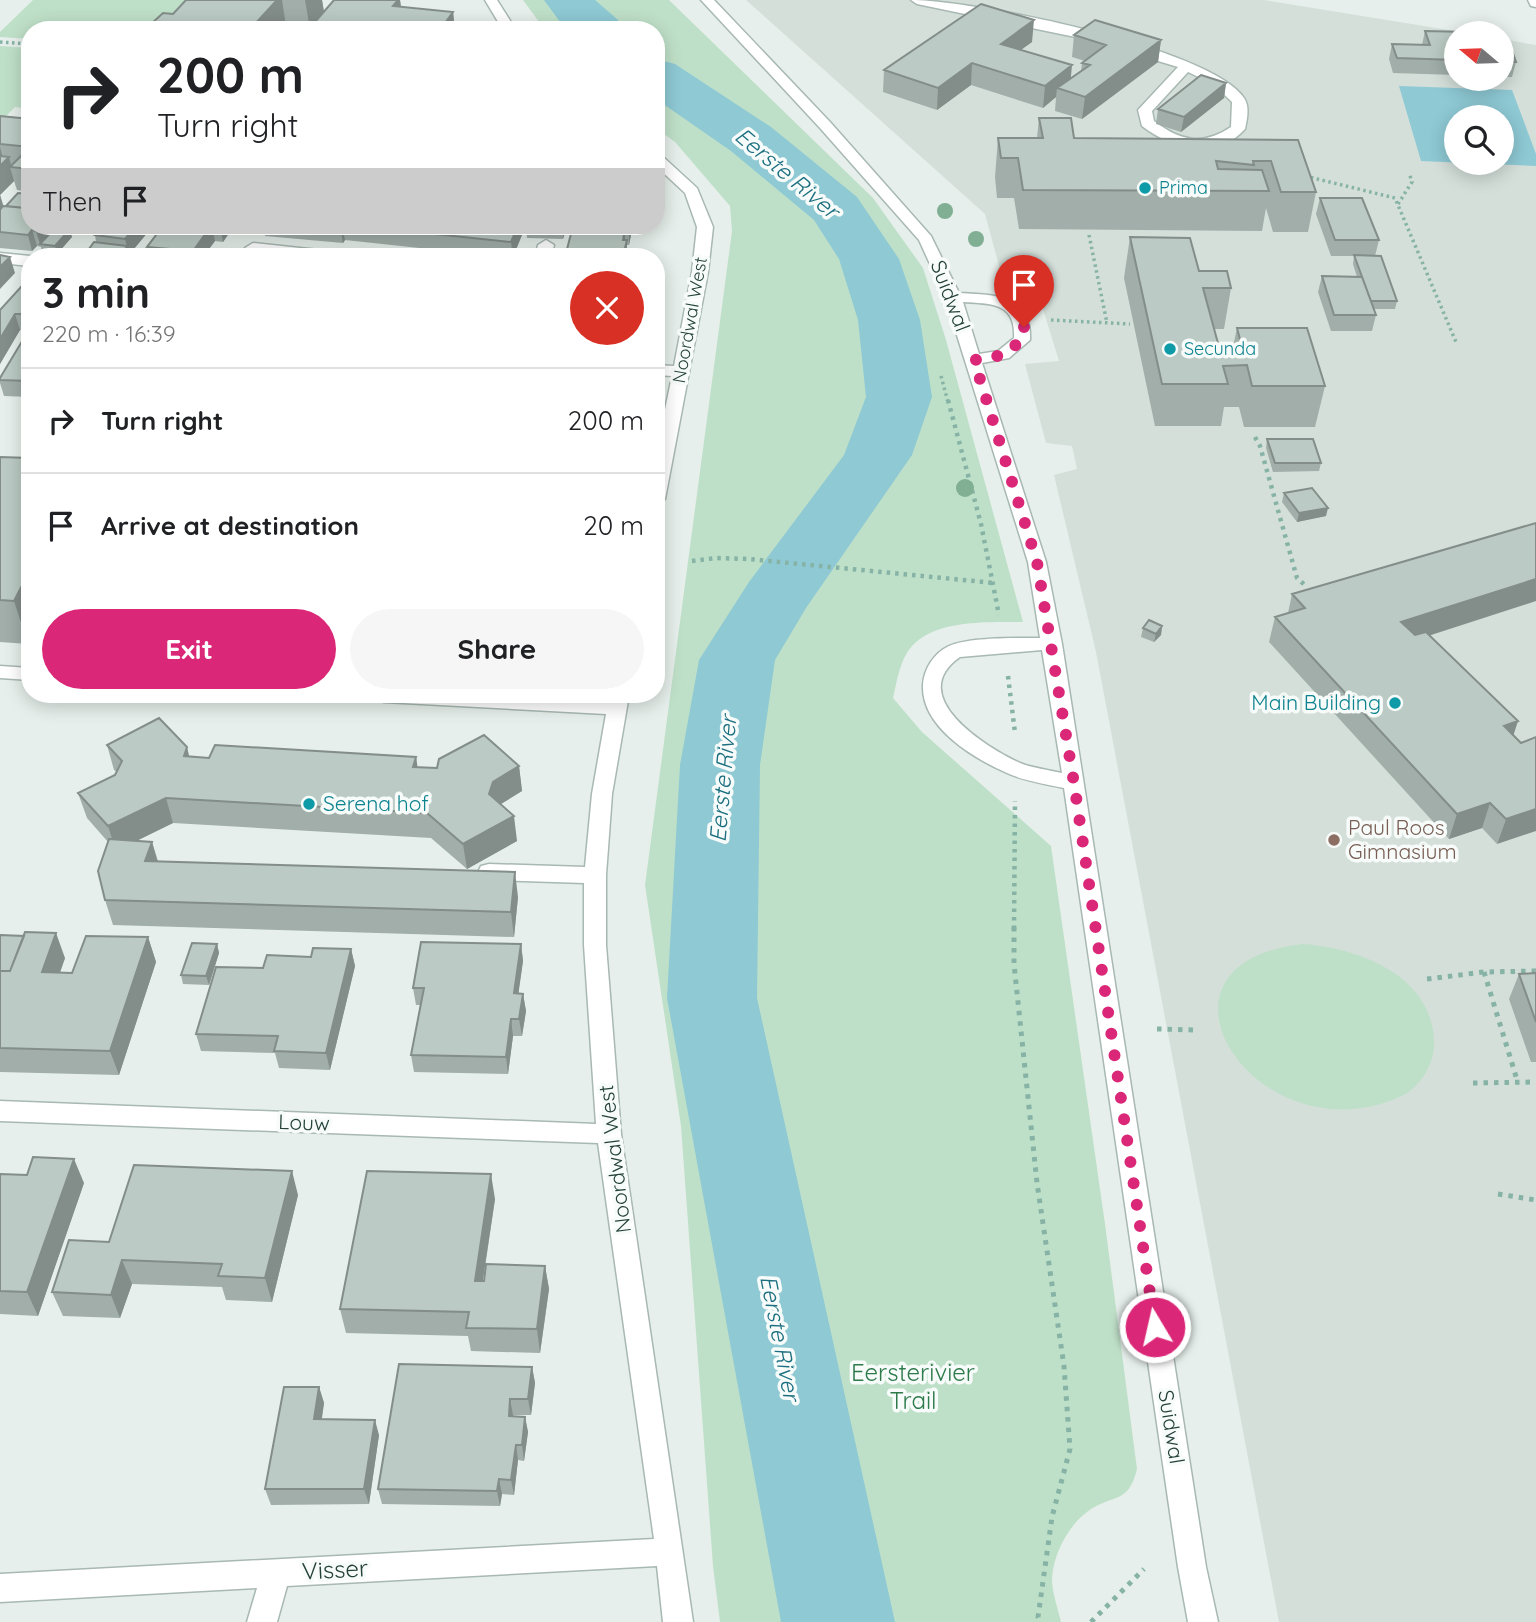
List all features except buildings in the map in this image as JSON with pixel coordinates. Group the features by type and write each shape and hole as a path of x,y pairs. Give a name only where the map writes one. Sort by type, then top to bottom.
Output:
{"street":[{"path":"491,0 504,21"},
{"name":"Suidwal","path":"707,0 926,239 953,297 1037,562 1074,783 1145,1261 1203,1622"},
{"path":"917,0 1006,16 1128,46 1186,66 1223,82 1238,99 1241,112 1238,129 1214,144 1196,146 1179,142 1160,134 1147,123 1145,110 1186,66"},
{"name":"Noordwal West","path":"665,166 692,191 705,227 665,453"},
{"path":"0,258 21,260"},
{"path":"953,297 1009,304 1022,316 1022,340 1003,355 974,360"},
{"path":"665,370 681,371"},
{"path":"1052,644 1004,645 955,651 942,660 933,677 932,698 943,719 966,740 1015,769 1074,783"},
{"path":"0,672 21,673"},
{"name":"Noordwal West","path":"617,703 603,794 595,875 595,945 608,1134 678,1622"},
{"path":"471,872 595,875"},
{"name":"Louw","path":"0,1111 608,1134"},
{"name":"Visser","path":"0,1588 670,1552"},
{"path":"262,1622 275,1573"}],"path":[{"path":"0,42 21,43"},
{"path":"1398,204 1412,182 1409,173"},
{"path":"1297,174 1395,198 1456,342"},
{"path":"1089,235 1107,323"},
{"path":"1046,320 1130,324"},
{"path":"1255,437 1260,446 1297,578 1306,586"},
{"path":"692,561 749,559 994,583"},
{"path":"1427,979 1485,972 1536,971"},
{"path":"1485,972 1518,1083"},
{"path":"1157,1029 1197,1030"},
{"path":"1473,1083 1536,1082"},
{"path":"1498,1194 1536,1200"},
{"path":"1091,1622 1144,1569"}],"shaded area":[{"name":"Paul Roos Gimnasium","path":"746,0 1264,0 1444,29 1444,91 1514,91 1514,41 1536,45 1536,1622 1279,1622 1096,652 1054,475 1077,469 1072,446 1046,443 1025,364 1059,361 1035,283 1004,284 985,214"}],"green space":[{"path":"33,0 197,0 178,21 21,21 21,38 0,37 0,32"},
{"name":"Eersterivier Trail","path":"523,0 669,0 873,198 923,268 946,340 1023,622 964,624 922,637 905,657 893,698 922,732 1051,846 1137,1469 1129,1489 1124,1494 1087,1512 1063,1542 1055,1560 1052,1579 1061,1622 720,1622 713,1566 681,1126 645,885 732,231 730,206 675,142 665,135 665,21 538,21"},
{"path":"0,46 21,47 21,108 15,107 0,122"},
{"path":"1303,944 1368,959 1389,969 1421,999 1430,1019 1434,1051 1424,1076 1411,1090 1395,1099 1343,1109 1297,1102 1258,1080 1231,1050 1218,1016 1224,984 1251,958"}],"water":[{"path":"1399,86 1444,88 1444,91 1512,91 1536,154 1536,166 1514,165 1514,105 1444,105 1444,162 1421,161"}],"waterway":[{"name":"Eerste River","path":"569,0 587,21"},
{"name":"Eerste River","path":"665,81 751,139 836,209 869,259 889,320 899,397 878,455 775,599 737,660 720,765 712,998 838,1622"}],"place":[{"name":"Prima","path":"1145,188"},
{"name":"Secunda","path":"1170,349"},
{"name":"Main Building","path":"1395,703"},
{"name":"Serena hof","path":"309,804"},
{"name":"Paul Roos Gimnasium","path":"1334,840"}],"route":[{"path":"1024,327 1022,340 1003,355 974,360 1037,562 1074,783 1155,1327"}]}
